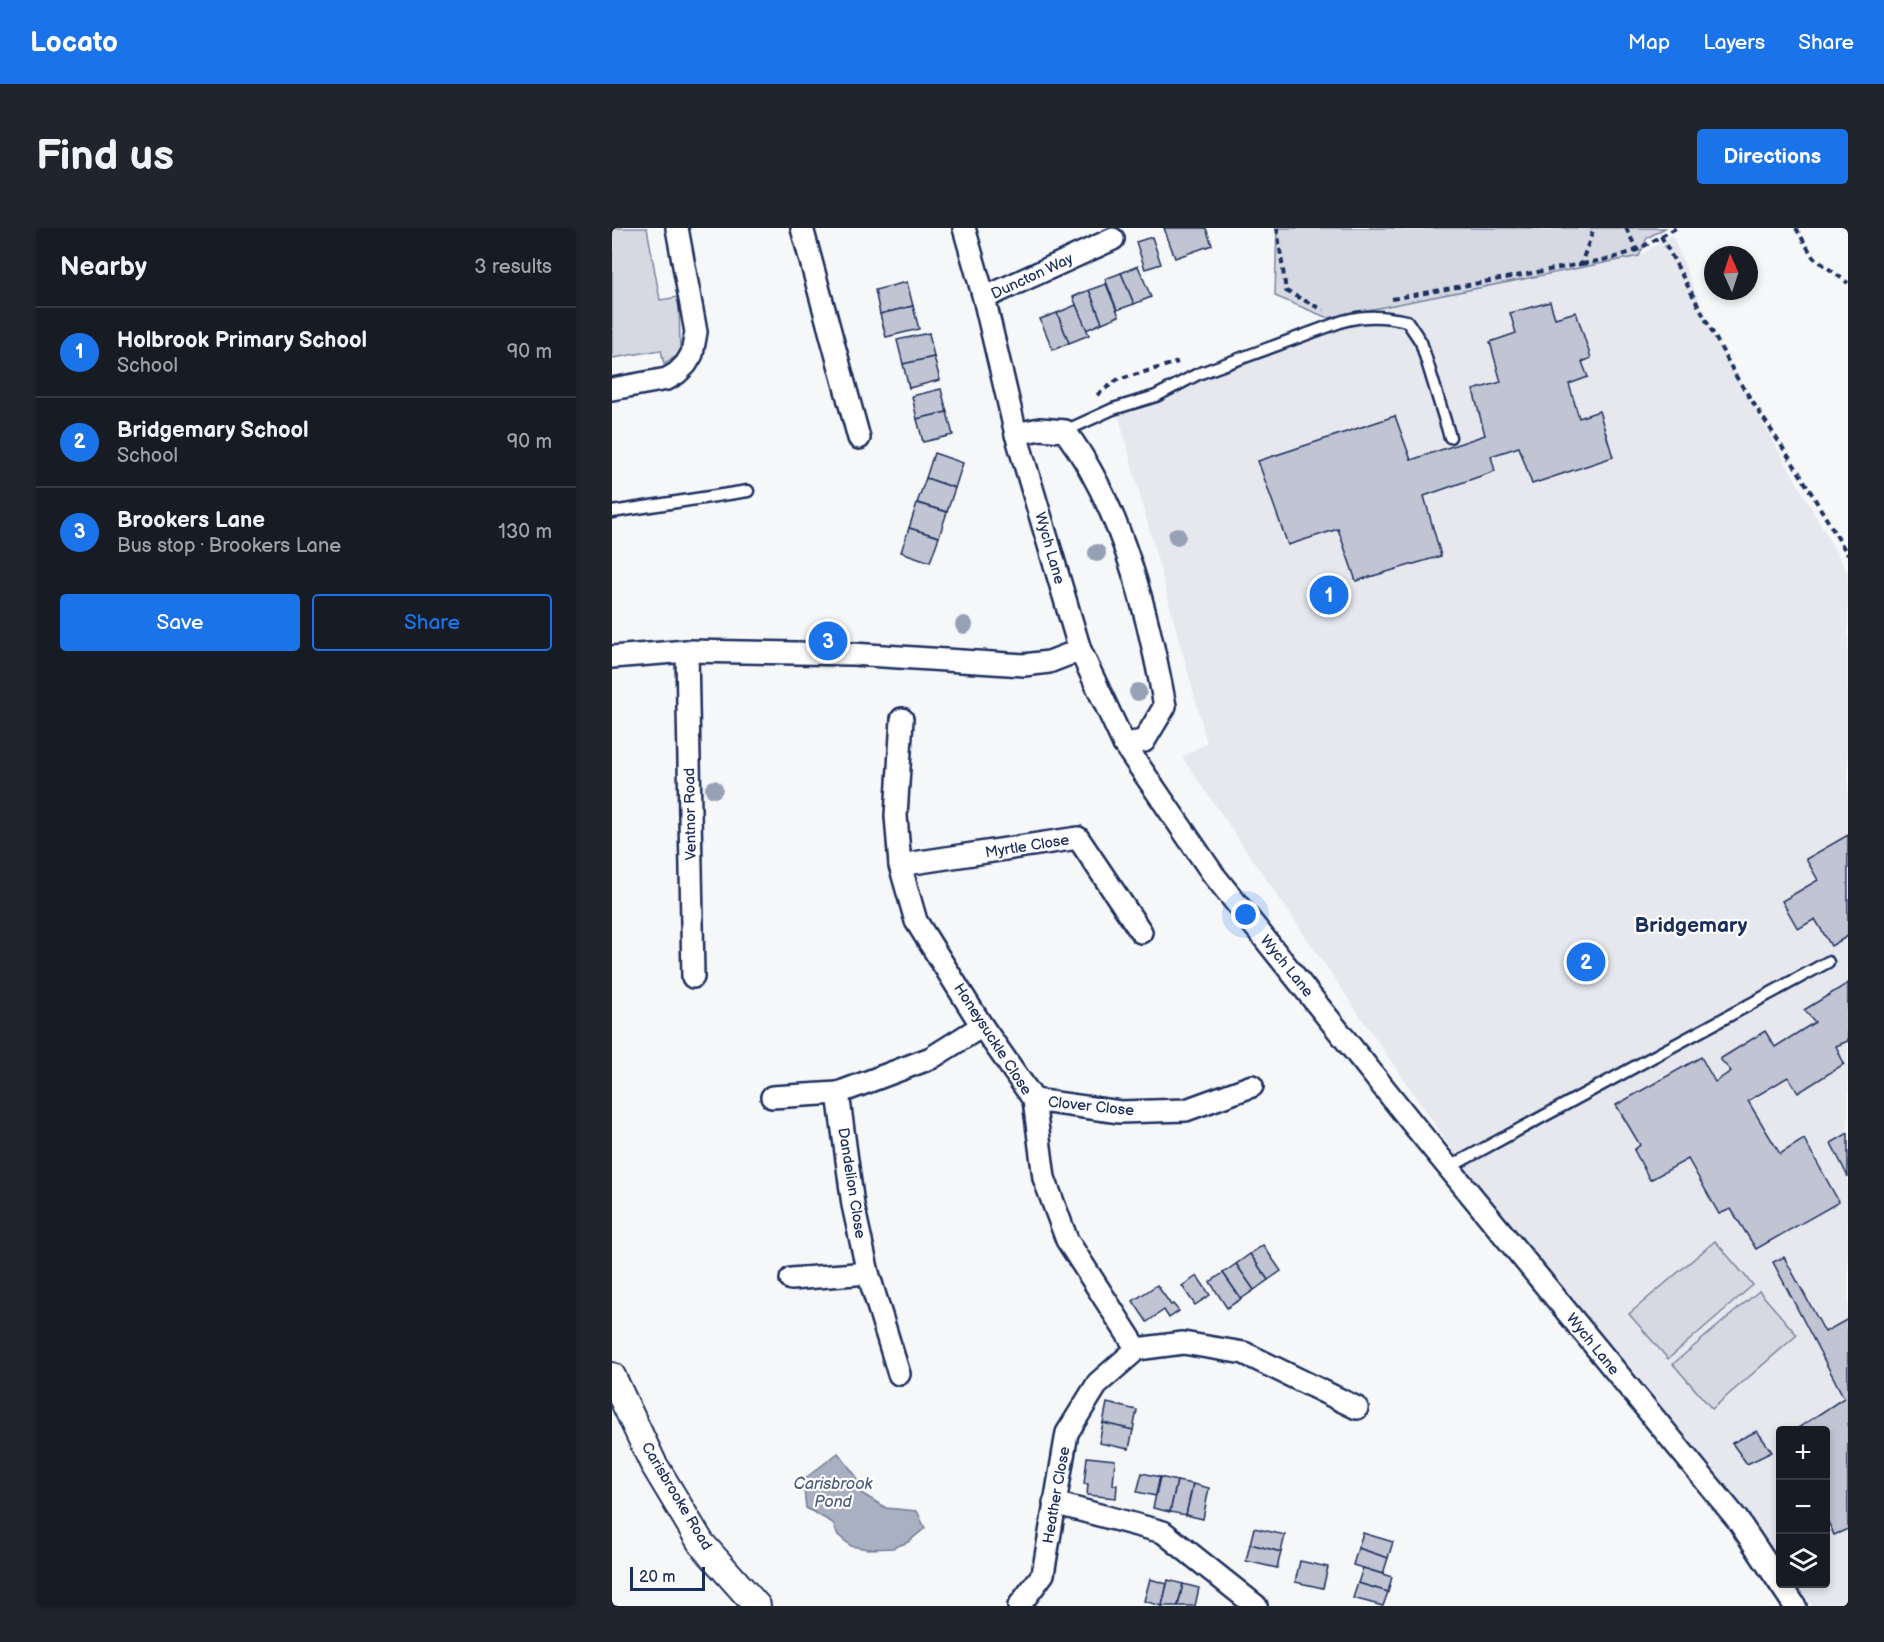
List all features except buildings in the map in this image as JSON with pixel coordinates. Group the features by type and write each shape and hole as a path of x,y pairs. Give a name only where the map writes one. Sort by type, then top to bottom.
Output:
{"street":[{"path":"612,389 667,379 682,368 692,354 696,332 676,228"},
{"path":"802,228 859,438"},
{"name":"Wych Lane","path":"964,228 984,298 1016,434 1080,650 1124,744 1213,874 1737,1519 1796,1606"},
{"name":"Duncton Way","path":"984,298 1113,239"},
{"path":"1016,434 1040,429 1065,431 1084,458 1105,496 1142,602 1156,654 1165,706 1144,741 1124,744"},
{"path":"612,657 687,651 852,654 1024,665 1049,662 1080,650"},
{"name":"Ventnor Road","path":"687,651 693,977"},
{"name":"Honeysuckle Close","path":"902,718 896,816 900,866 915,921 982,1026 1034,1100 1044,1178 1067,1240 1137,1349"},
{"name":"Myrtle Close","path":"900,866 1078,838 1141,932"},
{"path":"772,1097 838,1093 931,1058 982,1026"},
{"name":"Clover Close","path":"1034,1100 1120,1112 1186,1110 1252,1086"},
{"name":"Dandelion Close","path":"838,1093 853,1205 868,1273 899,1374"},
{"path":"791,1279 868,1273"},
{"path":"1137,1349 1183,1343 1244,1353 1357,1408"},
{"name":"Heather Close","path":"1019,1606 1043,1574 1067,1433 1098,1383 1137,1349"},
{"name":"Carisbrooke Road","path":"612,1376 653,1462 701,1543 758,1606"},
{"path":"1054,1503 1163,1532 1256,1606"}],"lane":[{"path":"1065,431 1113,409 1156,396 1198,374 1343,321 1363,316 1384,316 1407,321 1421,342 1450,437"},
{"path":"612,512 748,490"},
{"path":"1449,1167 1828,962"}],"path":[{"path":"1277,228 1286,291 1327,312"},
{"path":"1581,264 1594,228"},
{"path":"1626,228 1636,250"},
{"path":"1385,300 1613,258 1636,250 1676,228"},
{"path":"1796,228 1813,257 1848,283"},
{"path":"1661,236 1737,378 1800,474 1848,555"}],"shaded area":[{"path":"612,228 647,228 660,300 679,297 680,354 664,364 661,350 612,358"},
{"path":"1277,228 1665,228 1647,238 1639,256 1328,318 1275,296"},
{"path":"1672,235 1712,332 1848,573 1848,1606 1812,1606 1800,1588 1830,1588 1830,1426 1776,1426 1776,1557 1464,1167 1182,757 1207,743 1117,410 1156,396 1328,318 1639,256"},
{"path":"1715,1241 1753,1285 1668,1359 1629,1314"},
{"path":"1759,1291 1797,1335 1712,1409 1673,1364"}],"water":[{"name":"Carisbrook Pond","path":"838,1453 856,1476 861,1493 886,1508 917,1511 925,1528 908,1542 893,1548 868,1549 851,1546 838,1535 833,1523 806,1508 803,1480"}],"place":[{"name":"Holbrook Primary School","path":"1329,595"},
{"name":"Brookers Lane","path":"828,641"},
{"name":"Bridgemary School","path":"1586,962"}],"district":[{"name":"Bridgemary","path":"1691,925"}]}
